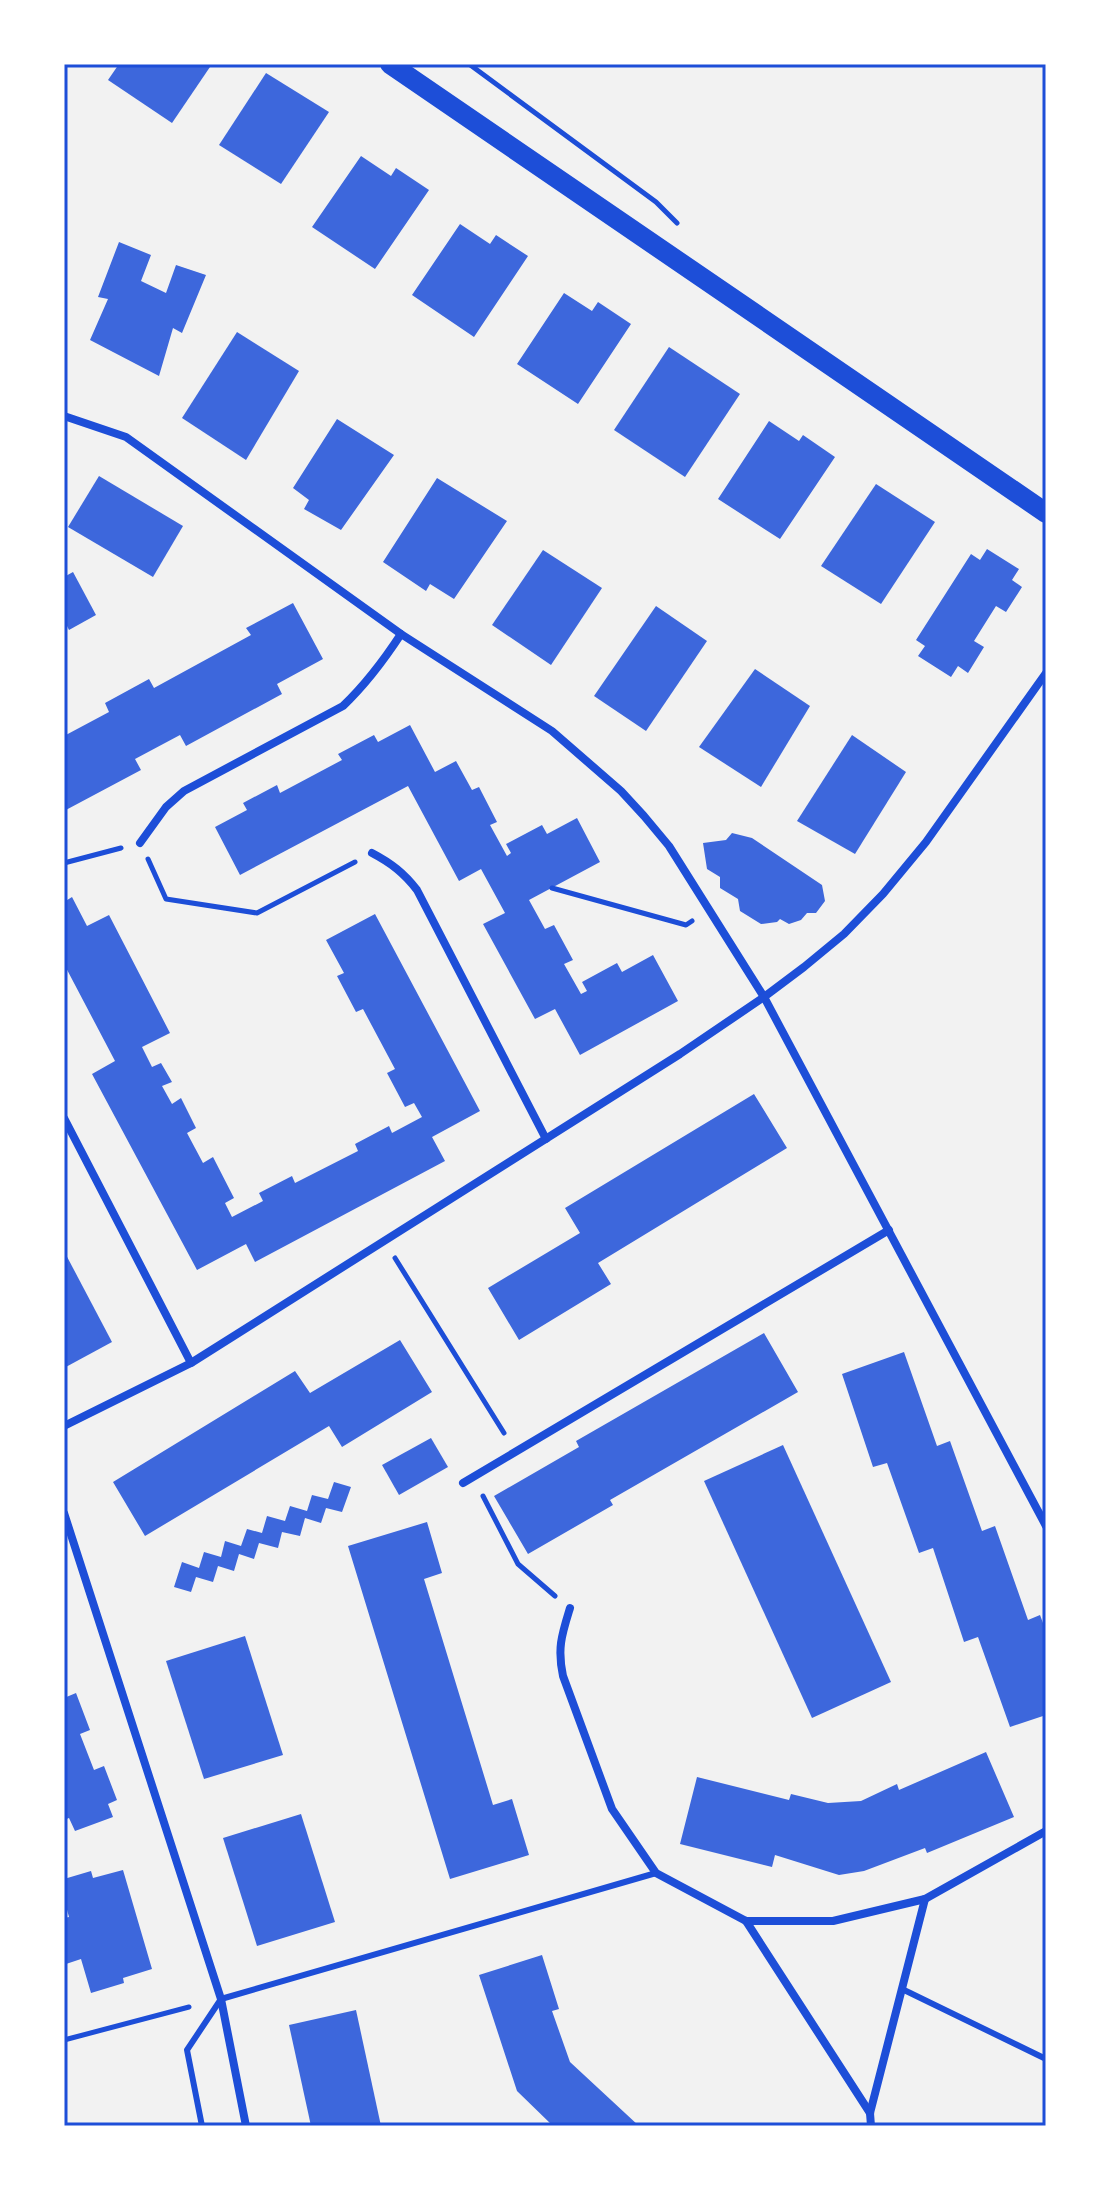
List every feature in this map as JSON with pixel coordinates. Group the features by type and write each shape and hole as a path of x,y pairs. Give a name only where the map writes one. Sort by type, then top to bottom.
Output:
{"main road":[{"path":"390,64 1046,513"}],"street":[{"path":"64,416 126,437 401,634 552,731 621,791 669,846 764,997 1046,1526"},
{"path":"140,843 166,807 184,791 343,706 383,662 401,634"},
{"path":"64,1426 191,1363 680,1054 764,997 844,934 883,894 961,797 1046,673"},
{"path":"372,853 405,874 417,890 546,1139"},
{"path":"64,1118 191,1363"},
{"path":"463,1483 889,1230"},
{"path":"64,1513 221,1999 246,2126"},
{"path":"570,1608 560,1638 559,1658 612,1809 656,1873 746,1921 833,1921 925,1899 1046,1831"},
{"path":"871,2126 870,2113 925,1899"},
{"path":"746,1921 870,2113"}],"lane":[{"path":"202,2126 187,2050 221,1999 656,1873"},
{"path":"902,1989 1046,2059"}],"path":[{"path":"64,863 140,843 166,899 257,913 372,853"},
{"path":"552,888 686,925 695,919"},
{"path":"384,1241 515,1452"},
{"path":"473,1477 518,1564 570,1608"},
{"path":"64,2040 221,1999"}],"building":[{"path":"119,64 212,64 172,123 108,80"},
{"path":"266,73 329,112 281,184 219,145"},
{"path":"361,156 391,176 396,168 429,190 375,269 312,227"},
{"path":"460,224 490,244 496,235 528,256 474,337 412,295"},
{"path":"119,242 151,255 141,281 166,293 176,265 206,275 182,333 173,328 159,376 90,340 108,299 98,297"},
{"path":"564,293 592,311 598,302 631,324 578,404 517,364"},
{"path":"237,332 299,371 246,460 182,418"},
{"path":"669,347 740,394 685,477 614,430"},
{"path":"337,419 394,455 341,530 304,509 309,500 293,488"},
{"path":"769,421 799,441 803,435 835,457 780,539 718,499"},
{"path":"99,476 183,526 153,577 68,527"},
{"path":"437,478 507,521 454,599 430,584 426,591 383,562"},
{"path":"876,484 935,522 881,604 821,566"},
{"path":"987,549 1019,569 1012,580 1022,587 1006,612 996,606 974,641 984,647 968,673 958,666 951,677 918,656 925,646 916,640 971,554 980,560"},
{"path":"543,550 602,588 551,665 492,625"},
{"path":"73,572 96,615 69,630 64,620 64,577"},
{"path":"293,603 323,659 277,684 282,694 186,746 180,735 135,759 141,770 64,811 64,736 109,712 105,703 149,679 154,688 251,635 246,628"},
{"path":"656,606 707,641 646,731 594,696"},
{"path":"755,669 810,706 761,787 699,747"},
{"path":"410,725 435,772 456,761 472,790 479,787 497,822 490,825 507,856 511,853 506,844 542,825 547,834 577,818 600,862 529,900 545,929 554,925 573,960 564,964 581,994 587,991 582,982 617,963 622,972 653,955 678,1001 580,1055 555,1009 535,1019 483,924 505,913 481,869 459,881 408,786 240,875 215,827 247,810 243,803 277,785 280,793 342,760 338,754 374,735 378,742"},
{"path":"852,735 906,772 855,854 797,821"},
{"path":"732,833 752,838 822,885 825,901 816,913 807,913 801,920 789,924 780,919 761,924 740,911 738,899 720,888 720,877 707,869 703,843 726,840"},
{"path":"72,897 87,926 109,915 170,1033 142,1047 152,1067 161,1063 172,1082 162,1086 172,1104 181,1098 196,1128 187,1133 203,1163 213,1157 234,1198 225,1203 232,1217 263,1201 259,1193 292,1176 295,1183 358,1151 355,1144 389,1126 392,1133 422,1117 414,1103 405,1107 387,1073 395,1069 363,1009 356,1012 337,976 344,973 326,940 375,914 480,1111 432,1137 445,1161 255,1262 246,1244 197,1270 92,1074 115,1061 64,964 64,902"},
{"path":"754,1094 787,1148 598,1263 611,1284 519,1340 488,1288 580,1233 565,1208"},
{"path":"64,1251 112,1342 64,1368"},
{"path":"764,1333 798,1392 610,1500 613,1505 528,1554 494,1496 579,1447 576,1441"},
{"path":"400,1340 432,1392 342,1447 329,1426 145,1536 113,1482 295,1371 310,1393"},
{"path":"904,1352 937,1446 950,1441 982,1531 995,1526 1028,1620 1040,1615 1046,1631 1046,1715 1010,1727 978,1637 964,1642 933,1548 919,1553 887,1463 873,1467 842,1374"},
{"path":"431,1438 448,1467 399,1495 382,1465"},
{"path":"783,1445 891,1682 812,1718 704,1481"},
{"path":"334,1482 351,1487 342,1512 326,1508 321,1523 305,1518 300,1536 282,1532 278,1548 259,1543 254,1559 239,1554 234,1571 218,1566 213,1582 196,1577 191,1592 174,1587 182,1562 199,1568 204,1552 221,1557 225,1541 241,1546 247,1529 262,1533 267,1516 285,1521 290,1506 307,1511 312,1495 328,1499"},
{"path":"427,1522 442,1573 424,1579 493,1805 512,1799 529,1855 450,1879 348,1546"},
{"path":"245,1636 283,1755 204,1779 166,1661"},
{"path":"76,1693 90,1730 80,1734 94,1770 104,1766 117,1800 108,1804 113,1817 75,1831 69,1818 64,1820 64,1698"},
{"path":"986,1752 1014,1817 927,1853 925,1848 864,1871 839,1875 775,1855 772,1867 680,1844 697,1777 789,1800 791,1794 828,1803 861,1801 897,1784 899,1790"},
{"path":"301,1814 335,1922 257,1946 223,1838"},
{"path":"123,1870 152,1969 123,1978 124,1983 91,1993 81,1959 66,1964 64,1958 64,1918 69,1917 64,1899 64,1879 91,1871 93,1878"},
{"path":"542,1955 559,2009 552,2011 570,2062 639,2126 553,2126 517,2091 479,1975"},
{"path":"356,2010 381,2126 311,2126 289,2025"}]}
